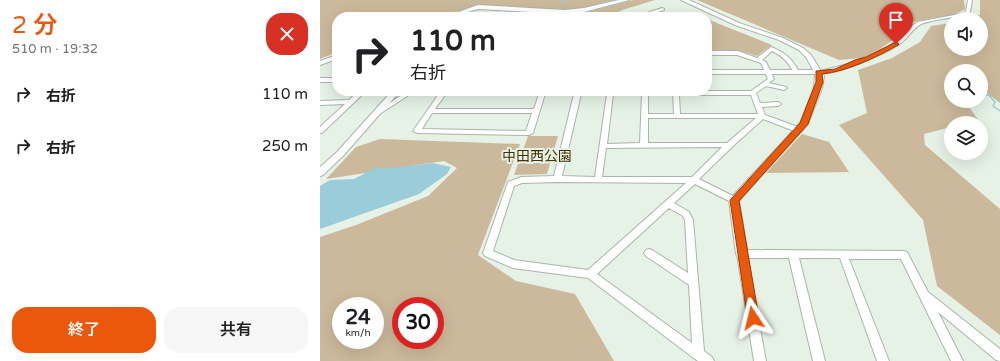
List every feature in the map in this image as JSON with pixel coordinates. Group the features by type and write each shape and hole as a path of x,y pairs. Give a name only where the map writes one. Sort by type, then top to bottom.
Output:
{"street":[{"path":"463,12 478,7 565,12 584,10 626,0"},
{"path":"684,0 710,12"},
{"path":"712,72 836,71 858,61 868,59 905,38 914,26 920,23 965,14 968,12 970,0"},
{"path":"653,12 662,9"},
{"path":"712,13 737,24 796,46 809,56 818,72 820,82 804,124 734,200"},
{"path":"759,59 771,48 787,57 792,63 796,72"},
{"path":"712,53 738,53 759,59 763,62 771,78 753,93 712,92"},
{"path":"320,63 332,59"},
{"path":"320,80 332,80"},
{"path":"765,84 784,88"},
{"path":"753,93 762,116"},
{"path":"320,131 358,96"},
{"path":"320,173 340,154 392,96"},
{"path":"378,112 404,96"},
{"path":"441,96 417,131 529,133 542,96"},
{"path":"557,180 577,96"},
{"path":"598,180 609,96"},
{"path":"644,146 645,96"},
{"path":"676,96 677,116"},
{"path":"320,103 352,102"},
{"path":"757,105 778,104"},
{"path":"431,111 536,111"},
{"path":"644,116 762,116 799,130"},
{"path":"590,274 762,116"},
{"path":"603,146 729,146"},
{"path":"708,361 590,274 513,264 488,253 511,184 520,180 694,180 734,200"},
{"path":"734,200 760,361"},
{"path":"668,203 686,214 689,220 699,355"},
{"path":"649,253 693,282"},
{"path":"742,254 843,254 904,256 957,361"},
{"path":"843,254 883,361"},
{"path":"793,255 819,361"},
{"path":"924,294 1000,356"}],"green space":[{"path":"320,0 615,0 565,10 507,6 482,6 457,12 332,12 332,54 320,59"},
{"path":"633,0 655,0 618,12 588,12"},
{"path":"697,0 964,0 965,9 960,12 944,12 944,16 913,22 897,37 880,49 861,58 839,60"},
{"path":"980,0 1000,0 1000,103 988,94 988,64 944,64 944,108 970,108 975,116 944,116 944,129 924,134 925,145 1000,209 1000,335 937,286 923,220 839,125 867,113 858,70 892,58 920,42 931,26 944,24 944,56 988,56 988,12 980,12"},
{"path":"712,21 772,45 757,56 740,51 712,50"},
{"path":"802,134 829,142 849,172 766,173"},
{"name":"中田西公園","path":"528,136 558,136 547,174 514,175"},
{"path":"380,139 520,144 478,255 516,281 575,294 614,361 320,361 320,237 356,225 428,196 457,168 444,161 326,179 356,147"}],"water":[{"path":"433,163 451,167 447,174 419,194 320,229 320,186 330,180 354,179 375,168 401,167"}],"waterway":[{"path":"560,0 569,1"},
{"path":"988,95 995,102 993,106 1000,111"}],"route":[{"path":"753,318 734,200 804,124 820,82 818,72 836,71 858,61 868,59 896,44"}]}
